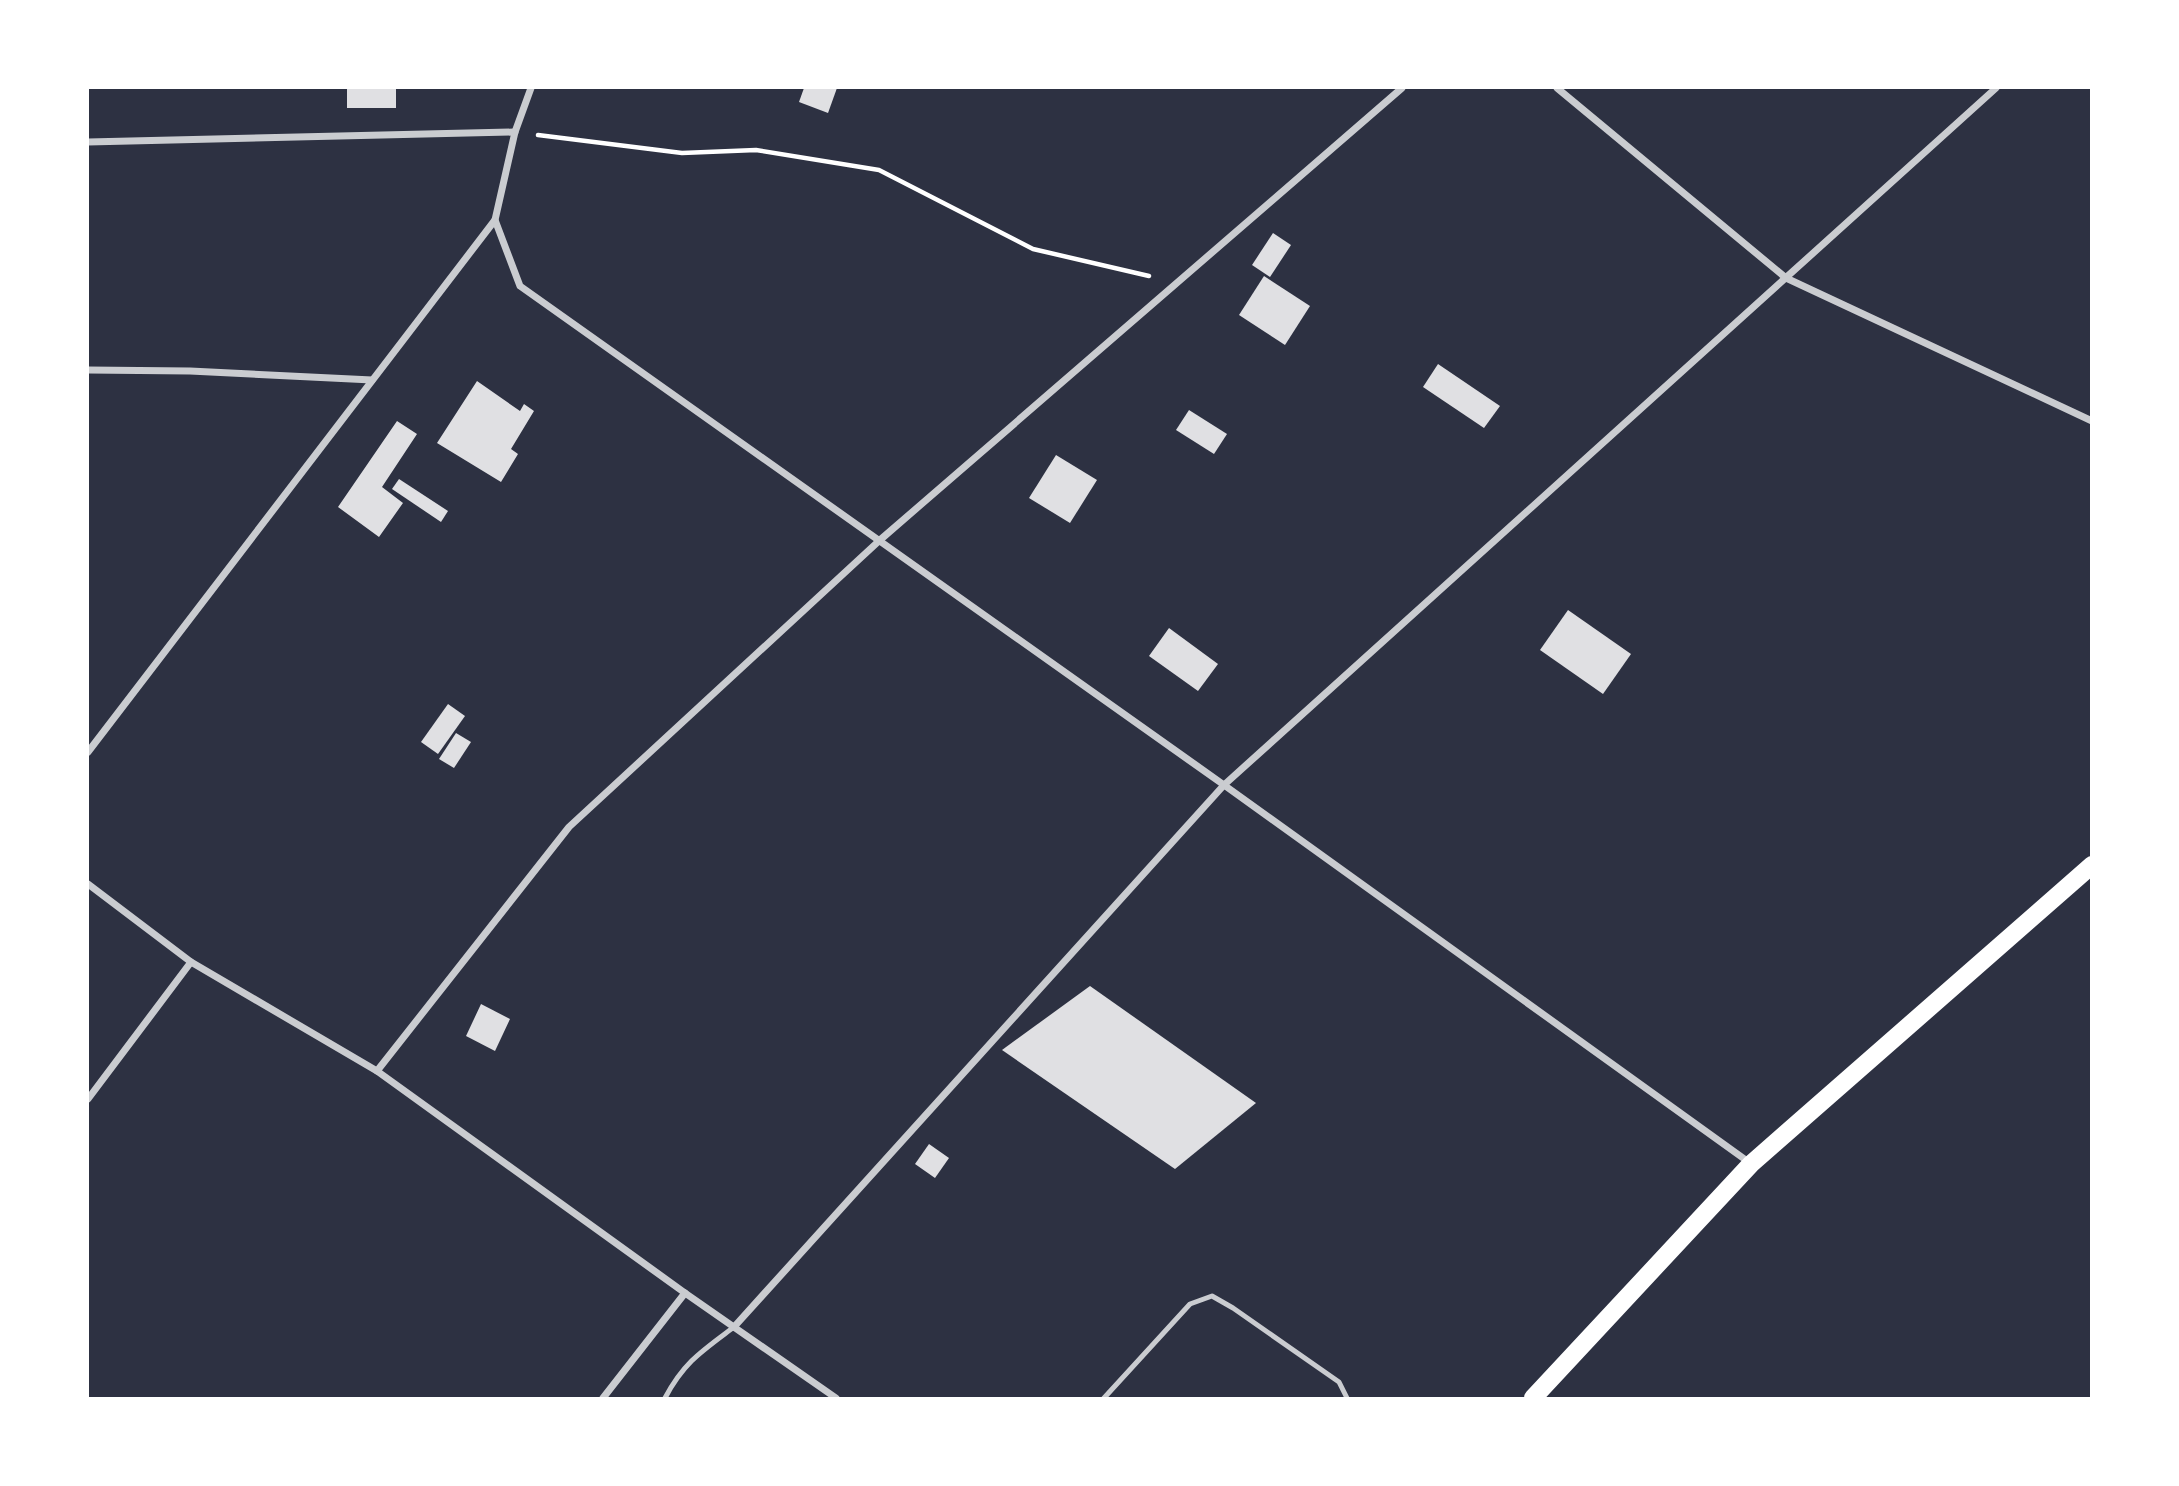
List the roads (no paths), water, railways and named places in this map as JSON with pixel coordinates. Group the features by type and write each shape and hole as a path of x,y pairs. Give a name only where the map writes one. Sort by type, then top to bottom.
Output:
{"main road":[{"path":"1534,1398 1751,1164 2091,865"}],"street":[{"path":"88,752 495,219 515,132 531,88"},
{"path":"377,1070 569,828 880,540 1402,88"},
{"path":"1557,88 1786,278 2091,421"},
{"path":"734,1327 1224,785 1996,88"},
{"path":"88,142 515,132"},
{"path":"495,219 520,286 1224,785 1751,1164"},
{"path":"88,370 190,371 372,380"},
{"path":"88,884 191,962 377,1070 685,1293 836,1398"},
{"path":"88,1099 191,962"},
{"path":"603,1398 685,1293"}],"lane":[{"path":"1104,1398 1190,1304 1212,1296 1339,1382 1347,1398"},
{"path":"665,1398 690,1361 734,1327"}]}
